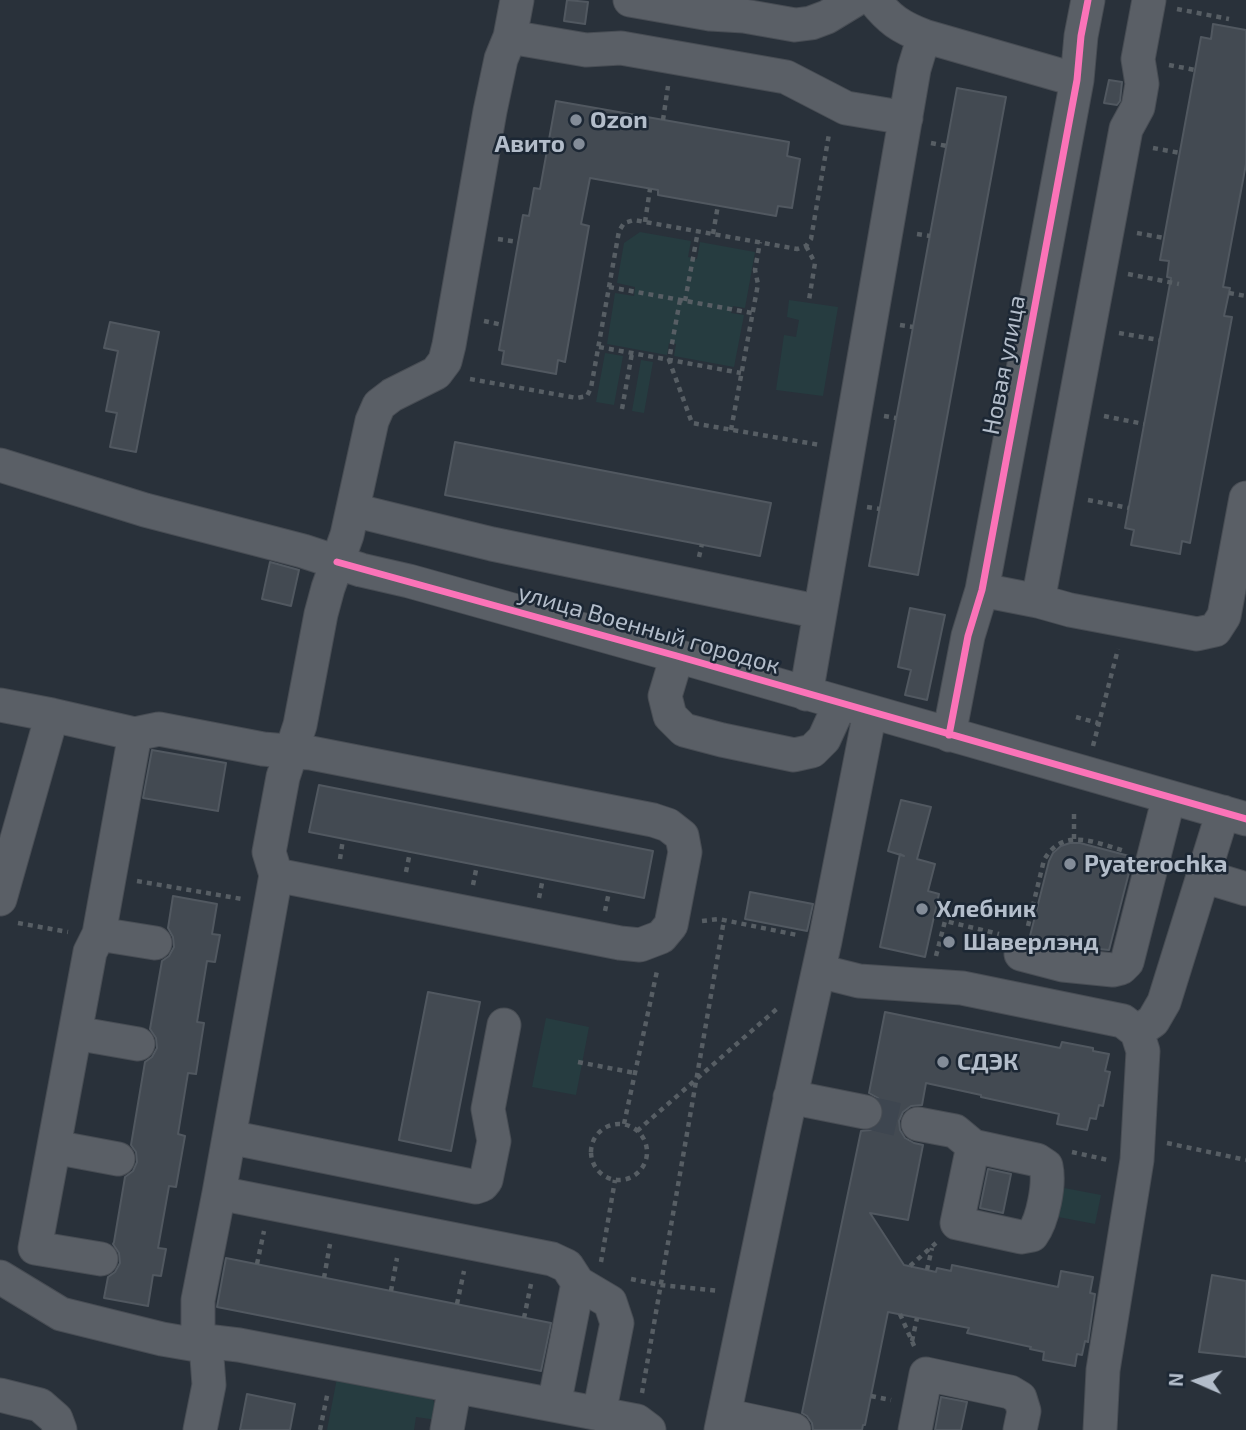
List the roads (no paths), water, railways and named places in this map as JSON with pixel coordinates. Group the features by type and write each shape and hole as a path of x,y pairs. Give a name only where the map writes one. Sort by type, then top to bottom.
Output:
{"street":[{"path":"200,1430 209,1385 207,1358 198,1327 198,1300 273,889 269,852 284,777 300,725 321,614 347,535 372,421 379,405 392,395 436,373 444,361 449,345 485,137 501,59 510,37 517,0"},
{"path":"630,0 710,14 795,24 811,23 827,17 855,0"},
{"path":"874,0 887,16 904,28 924,36 1077,80"},
{"name":"Новая улица","path":"949,735 968,636 982,590 1077,80 1088,0"},
{"path":"1038,601 1126,129 1138,107 1142,84 1138,59 1149,2"},
{"path":"786,77 795,24"},
{"path":"806,694 905,118 914,69 924,36"},
{"path":"510,37 586,50 621,48 786,77 846,108 905,118"},
{"name":"улица Военный городок","path":"0,465 145,510 303,551 1235,816"},
{"path":"982,590 1197,634 1215,630 1224,615 1246,498"},
{"path":"353,510 492,544 820,612"},
{"path":"677,656 665,696 670,716 684,730 794,755 811,751 855,708"},
{"path":"0,705 135,734 159,729 263,749 311,753 653,820 668,825 682,836 685,852 671,925 661,937 640,945 273,889"},
{"path":"794,1430 723,1423 822,956 855,708"},
{"path":"6,911 52,715"},
{"path":"101,1259 35,1248 90,952 98,935 135,734"},
{"path":"1022,947 1063,965 1113,970 1121,968 1127,962 1169,797"},
{"path":"1137,1032 1153,1021 1164,1002 1203,876 1235,816"},
{"path":"1203,876 1246,889"},
{"path":"98,935 155,943"},
{"path":"822,956 859,981 962,988 1123,1021 1137,1032 1143,1051 1136,1166 1103,1370 1100,1430"},
{"path":"229,1137 476,1187 482,1185 486,1180 494,1141 488,1109 504,1025"},
{"path":"75,1033 138,1044"},
{"path":"790,1097 865,1112"},
{"path":"918,1124 955,1131 973,1146"},
{"path":"54,1147 118,1159"},
{"path":"219,1193 552,1259 610,1302 617,1323 598,1414"},
{"path":"554,1405 573,1275"},
{"path":"6,1292 61,1314 162,1339 191,1344 214,1342 239,1345 554,1405 643,1426"},
{"path":"915,1430 926,1374 1010,1392 1020,1398 1024,1411 1020,1430"},
{"path":"447,1430 455,1387"},
{"path":"0,1395 40,1405 56,1419 60,1430"}],"tunnel":[{"path":"865,1112 918,1124"}],"place":[{"name":"Ozon","path":"576,120"},
{"name":"Авито","path":"579,144"},
{"name":"Pyaterochka","path":"1070,864"},
{"name":"Хлебник","path":"922,909"},
{"name":"Шаверлэнд","path":"949,942"},
{"name":"СДЭК","path":"943,1062"}]}
